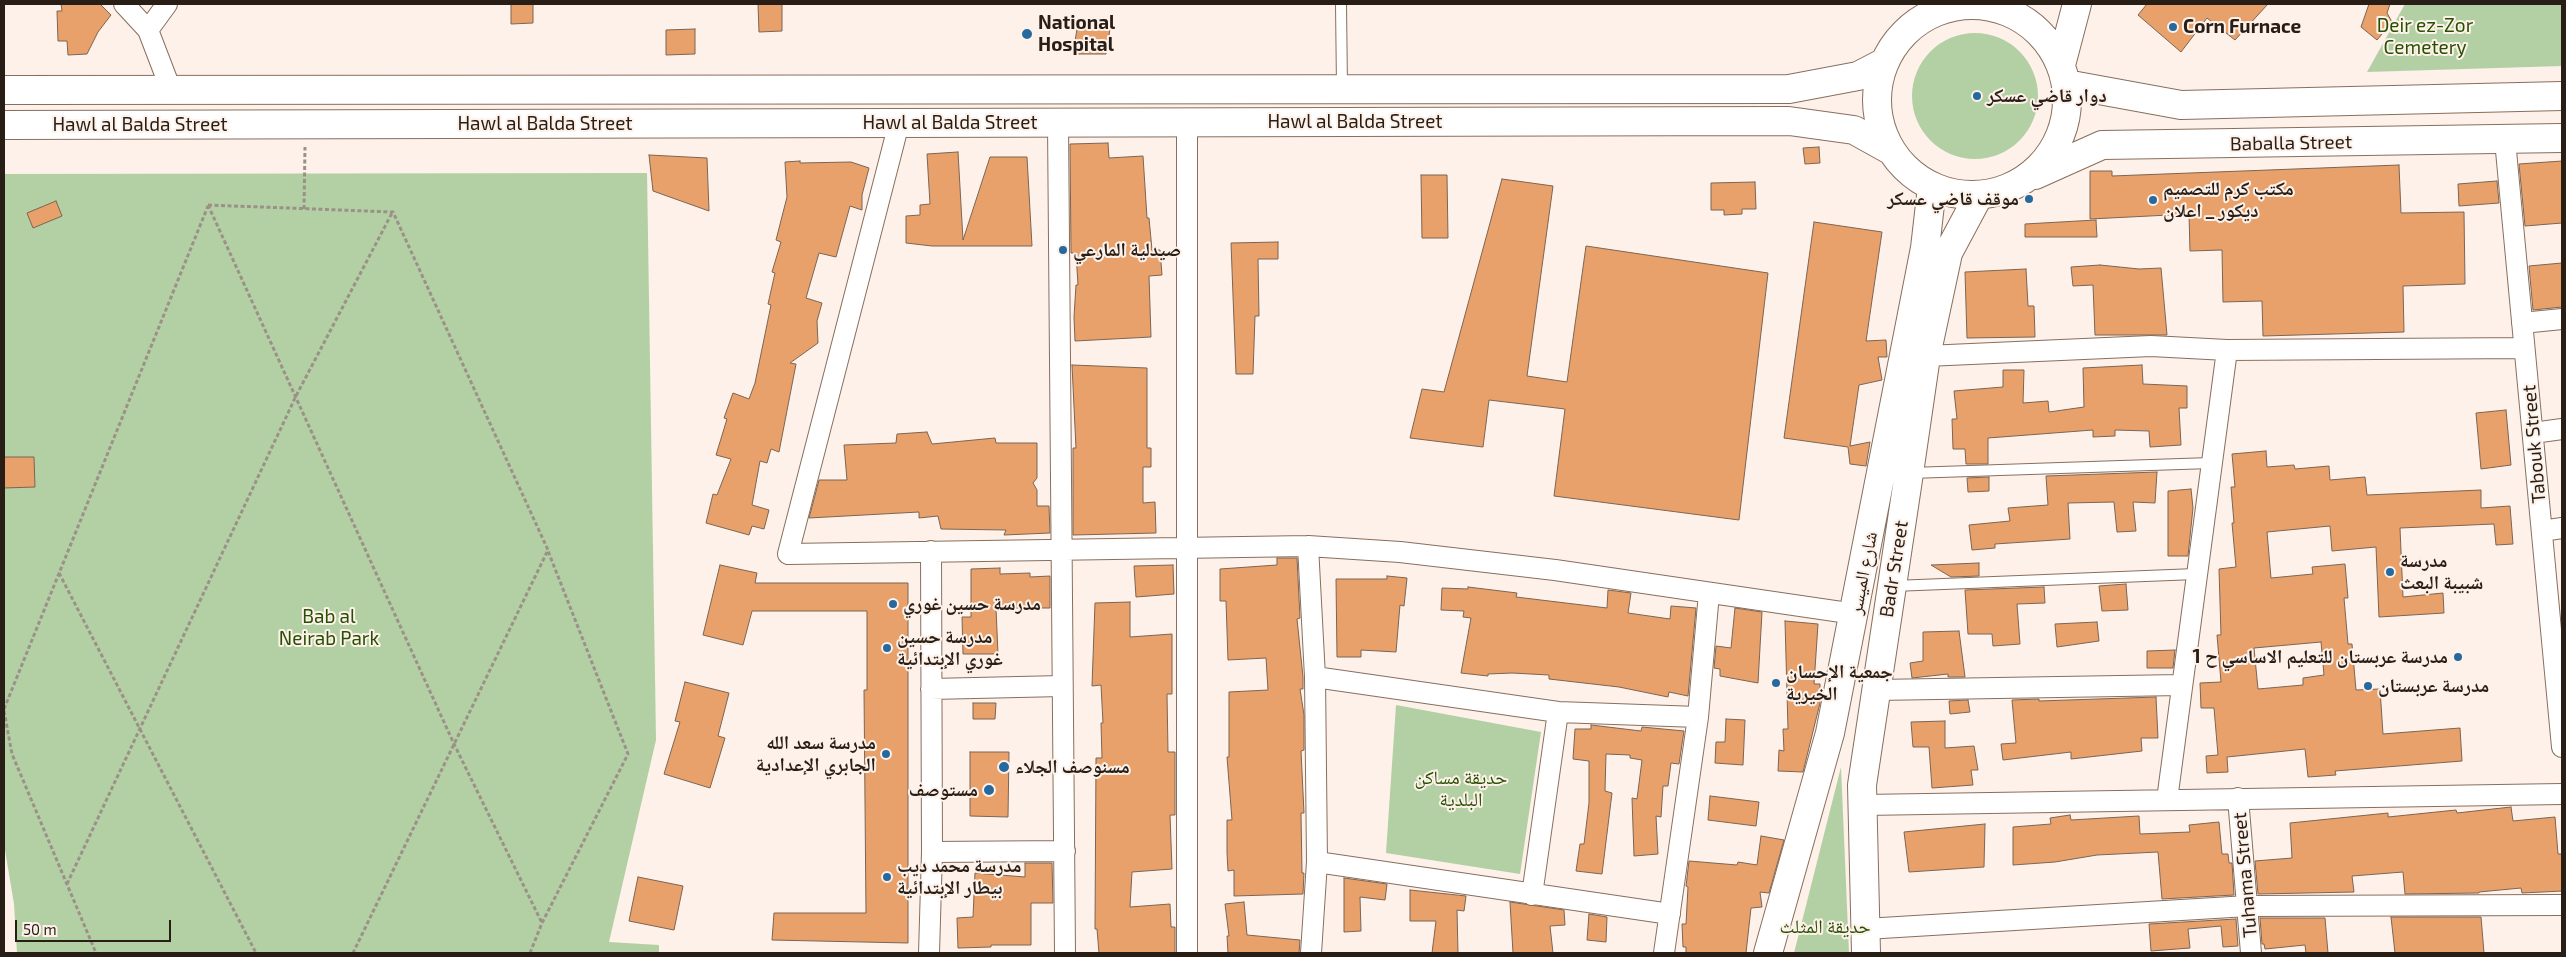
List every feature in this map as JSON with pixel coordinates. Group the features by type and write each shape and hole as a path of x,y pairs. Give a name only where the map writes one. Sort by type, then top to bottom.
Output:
{"main road":[{"path":"2063,74 2077,4"},
{"path":"1890,150 1879,122 1876,92 1883,63 1900,36 1926,15 1956,5 1989,5 2029,10 2037,29 2051,46 2063,74 2067,111 2060,136 2046,160 2027,178"},
{"name":"Hawl al Balda Street","path":"4,90 1789,89 1858,76 1883,63"},
{"path":"2063,74 2181,105 2562,96"},
{"name":"Hawl al Balda Street","path":"4,126 1789,121 1854,130 1890,150"},
{"name":"Baballa Street","path":"1890,150 1909,171 1932,187 1955,194 1979,195 2012,187 2027,178 2102,145 2562,138"},
{"name":"شارع الميسر","path":"1768,953 1830,733 1855,614 1925,248 1932,187"},
{"name":"Badr Street","path":"1865,941 1862,785 1926,356 1948,253 1979,195"}],"street":[{"path":"124,4 148,30 171,90"},
{"path":"148,30 167,4"},
{"path":"1187,122 1187,953"},
{"path":"900,123 788,554 1062,548 1308,546 1400,552 1555,570 1855,614"},
{"path":"1058,123 1065,953"},
{"name":"Tabouk Street","path":"2505,140 2542,531 2556,622 2562,747"},
{"path":"2522,323 2562,319"},
{"path":"1926,356 2151,346 2227,350 2524,348"},
{"path":"2167,800 2227,350"},
{"path":"2532,432 2562,429"},
{"path":"2542,531 2562,528"},
{"path":"1308,546 1315,677 1316,862 1311,953"},
{"path":"929,953 932,852 931,551"},
{"path":"1664,953 1698,717 1709,593"},
{"path":"1315,677 1558,712 1698,717"},
{"path":"1876,690 2181,685"},
{"path":"931,689 1062,686"},
{"path":"1532,895 1558,712"},
{"path":"1863,805 2562,794"},
{"name":"Tuhama Street","path":"2238,798 2251,953"},
{"path":"932,852 1065,851"},
{"path":"1316,862 1670,914"},
{"path":"1865,941 2248,906 2562,905"}],"lane":[{"path":"1341,4 1342,90"},
{"path":"1909,473 2211,463"},
{"path":"1892,586 2196,574"}],"path":[{"path":"304,209 306,125"},
{"path":"208,206 392,212"},
{"path":"208,206 454,744 542,923"},
{"path":"96,953 12,754 4,710 208,206"},
{"path":"67,884 296,396 392,212"},
{"path":"392,212 548,550 628,754 542,923 530,953"},
{"path":"353,953 548,550"},
{"path":"59,572 141,727 256,953"}],"green space":[{"name":"Deir ez-Zor Cemetery","path":"2405,4 2562,4 2562,66 2367,72"},
{"path":"1975,33 1999,38 2019,52 2033,72 2038,96 2033,120 2019,140 1999,154 1975,159 1951,154 1931,140 1917,120 1912,96 1917,72 1931,52 1951,38"},
{"name":"Bab al Neirab Park","path":"647,173 656,740 609,942 659,945 659,953 17,953 14,904 4,844 4,174"},
{"name":"حديقة مساكن البلدية","path":"1396,705 1541,732 1520,874 1386,853"},
{"name":"حديقة المثلث","path":"1841,767 1849,953 1794,953"}],"building":[{"path":"61,4 100,4 111,15 98,32 87,54 68,55 67,41 58,41 57,11 62,11"},
{"path":"511,4 533,4 533,23 511,24"},
{"path":"758,4 782,4 782,31 759,32"},
{"name":"Corn Furnace","path":"2147,4 2268,4 2235,40 2207,18 2181,52 2138,15"},
{"path":"2369,4 2390,4 2387,13 2392,22 2377,40 2361,27"},
{"path":"695,29 695,54 666,55 666,30"},
{"path":"1077,29 1110,29 1106,54 1073,54"},
{"path":"1108,143 1109,158 1143,156 1147,218 1149,218 1152,250 1160,250 1162,275 1149,276 1151,337 1075,341 1074,317 1076,285 1078,285 1076,253 1071,253 1070,144"},
{"path":"1819,147 1820,163 1805,164 1803,148"},
{"path":"958,152 963,240 990,157 1027,157 1032,246 932,246 906,243 906,216 920,215 920,205 930,204 927,154"},
{"path":"649,155 707,158 709,211 653,191"},
{"path":"800,161 800,163 851,162 869,168 862,195 862,210 850,206 836,257 819,253 806,298 822,303 817,321 818,343 790,363 796,364 779,452 771,449 767,463 760,461 752,505 769,510 764,529 752,526 749,535 706,523 713,494 717,495 731,459 716,455 727,419 724,418 733,393 749,399 755,383 771,305 768,304 775,273 772,272 781,242 776,240 787,197 785,162"},
{"path":"2562,161 2562,223 2525,226 2519,164"},
{"path":"2399,165 2401,213 2464,212 2465,284 2403,286 2404,332 2263,336 2262,301 2223,302 2222,250 2190,251 2189,214 2090,219 2090,171 2112,171 2112,176"},
{"path":"1421,175 1447,175 1448,238 1422,238"},
{"path":"1502,179 1553,186 1527,376 1567,382 1586,246 1768,273 1739,520 1554,496 1565,409 1489,400 1483,447 1410,438 1422,389 1444,392"},
{"path":"2497,181 2499,203 2459,206 2458,184"},
{"path":"1755,182 1756,209 1742,209 1742,214 1724,215 1724,210 1711,210 1711,183"},
{"path":"56,201 62,216 33,228 27,213"},
{"path":"2096,220 2097,237 2025,237 2025,224"},
{"path":"1814,222 1882,232 1866,341 1886,340 1887,357 1878,357 1882,380 1859,385 1850,446 1870,442 1866,466 1850,464 1848,447 1784,438"},
{"path":"1278,242 1278,259 1258,259 1259,316 1255,316 1253,374 1236,374 1231,243"},
{"path":"2562,263 2562,307 2533,310 2529,266"},
{"path":"2100,265 2139,269 2161,268 2167,335 2095,335 2093,285 2073,286 2071,267"},
{"path":"2026,269 2028,306 2034,306 2035,337 1967,338 1965,272"},
{"path":"1072,365 1147,368 1147,448 1151,448 1151,467 1143,467 1143,503 1155,502 1156,533 1073,535 1073,448 1076,448"},
{"path":"2142,365 2143,384 2187,386 2187,408 2179,408 2181,445 2150,447 2149,431 2115,430 2115,436 2093,437 2093,430 1988,438 1988,464 1966,464 1965,449 1953,449 1952,419 1957,419 1954,391 2003,387 2003,370 2024,370 2023,403 2048,401 2049,412 2084,407 2083,368"},
{"path":"2506,410 2511,465 2481,469 2476,413"},
{"path":"927,432 932,444 995,438 996,443 1037,443 1037,478 1033,483 1037,490 1037,506 1049,506 1050,533 1004,535 1006,530 941,529 938,516 919,518 919,512 809,518 819,480 847,480 844,445 896,443 897,434"},
{"path":"2266,451 2267,467 2294,465 2295,469 2329,466 2330,480 2365,477 2367,495 2481,490 2481,508 2510,506 2513,544 2496,545 2494,524 2400,528 2403,597 2443,593 2444,613 2379,617 2376,547 2332,551 2330,526 2267,532 2271,578 2313,574 2312,567 2345,564 2348,598 2344,598 2348,644 2352,644 2356,690 2380,689 2383,734 2460,728 2462,761 2335,771 2336,775 2308,777 2305,749 2227,757 2228,772 2207,773 2206,756 2218,755 2214,708 2201,708 2200,683 2221,682 2217,635 2221,635 2219,569 2236,567 2232,523 2234,523 2231,487 2235,487 2232,454","holes":["2321,642 2324,675 2303,678 2303,685 2258,689 2254,648"]},
{"path":"4,457 34,457 35,487 4,488"},
{"path":"2157,472 2155,503 2133,502 2136,531 2117,532 2114,502 2068,503 2070,539 1995,544 1995,548 1972,550 1969,525 2010,521 2008,508 2048,505 2046,476"},
{"path":"1989,477 1989,491 1968,492 1967,478"},
{"path":"2191,489 2193,508 2188,556 2168,556 2168,491"},
{"path":"1277,558 1297,558 1300,618 1297,619 1303,677 1303,689 1300,689 1304,715 1304,750 1301,751 1304,813 1301,813 1302,873 1304,873 1303,894 1234,896 1234,870 1228,871 1227,853 1227,820 1232,820 1227,757 1229,757 1229,692 1268,690 1266,658 1228,660 1226,601 1220,601 1220,569 1277,565"},
{"path":"1979,563 1979,576 1951,577 1931,565"},
{"path":"720,565 757,573 755,583 908,583 908,943 772,940 774,913 866,913 864,690 867,690 867,611 752,611 743,645 703,635"},
{"path":"1173,565 1174,594 1136,597 1134,566"},
{"path":"1000,568 1000,574 1030,573 1030,577 1050,576 1050,608 996,608 998,654 963,654 962,617 971,617 971,569"},
{"path":"1387,576 1407,578 1404,606 1400,605 1396,652 1361,650 1361,657 1337,657 1336,579 1387,579"},
{"path":"2126,584 2128,610 2102,611 2099,586"},
{"path":"1468,587 1517,593 1516,597 1607,608 1608,590 1631,593 1628,613 1670,619 1671,606 1696,608 1688,696 1669,692 1668,697 1619,687 1549,679 1549,675 1512,673 1488,674 1488,676 1461,673 1471,618 1463,617 1464,611 1441,610 1442,588 1468,589"},
{"path":"2044,587 2045,603 2017,604 2020,644 1993,646 1992,634 1968,634 1965,590"},
{"path":"1130,602 1130,637 1172,634 1172,694 1167,694 1168,752 1175,752 1175,815 1170,815 1172,869 1132,872 1130,907 1170,904 1171,927 1175,927 1175,953 1099,953 1097,929 1095,929 1096,758 1102,758 1101,723 1103,723 1101,685 1092,686 1095,603"},
{"path":"1735,608 1762,612 1758,683 1720,676 1720,669 1714,668 1716,646 1731,648"},
{"path":"1785,621 1818,624 1814,684 1820,684 1820,703 1803,772 1778,771 1779,750 1784,751 1783,729 1788,729"},
{"path":"2097,622 2099,641 2057,647 2055,624"},
{"path":"1959,631 1965,677 1948,677 1948,674 1912,678 1910,663 1923,661 1923,632"},
{"path":"2175,650 2173,668 2147,668 2147,651"},
{"path":"685,682 729,693 718,736 725,738 710,788 664,774 680,722 675,721"},
{"path":"2156,697 2158,738 2141,738 2142,751 2071,759 2071,752 2003,760 2001,744 2016,743 2012,700 2039,699 2039,701"},
{"path":"1968,700 1970,712 1950,714 1949,701"},
{"path":"973,703 996,703 995,719 973,719"},
{"path":"1726,719 1745,720 1743,765 1715,763 1716,742 1725,742"},
{"path":"1945,721 1945,748 1974,746 1978,770 1971,770 1973,785 1932,788 1929,747 1913,747 1911,722"},
{"path":"1591,725 1641,731 1642,727 1684,731 1679,764 1671,763 1668,786 1663,786 1661,817 1656,816 1658,854 1634,856 1632,798 1637,799 1642,760 1630,758 1630,755 1606,754 1605,791 1612,793 1602,874 1576,871 1580,844 1584,844 1589,803 1589,761 1573,759 1575,729 1591,729"},
{"path":"970,752 1009,752 1008,817 970,816"},
{"path":"1710,796 1759,802 1756,826 1708,820"},
{"path":"2511,807 2513,821 2555,817 2558,854 2562,854 2562,891 2522,893 2521,888 2479,893 2405,894 2403,872 2352,876 2354,892 2258,894 2255,861 2292,858 2290,823 2388,813 2388,817 2456,810 2457,813"},
{"path":"2070,815 2071,820 2139,816 2140,834 2190,832 2189,825 2219,822 2222,854 2228,854 2229,863 2232,863 2234,895 2162,899 2158,852 2097,855 2055,862 2013,865 2013,827 2051,824 2050,818"},
{"path":"1985,824 1984,867 1909,872 1904,832"},
{"path":"1761,836 1784,840 1769,893 1760,892 1762,907 1751,908 1746,953 1686,953 1686,947 1683,947 1682,924 1686,924 1688,887 1686,886 1689,861 1737,865 1738,862 1757,865"},
{"path":"1025,863 1052,863 1053,903 1031,903 1031,945 991,945 991,947 958,948 957,918 973,917 975,873 1025,877"},
{"path":"638,877 683,886 674,930 629,921"},
{"path":"1344,878 1387,884 1385,900 1360,897 1361,931 1344,932"},
{"path":"1410,890 1466,896 1464,911 1457,910 1458,953 1432,953 1436,921 1410,921"},
{"path":"1244,902 1247,935 1300,940 1299,953 1228,953 1227,936 1229,936 1225,904"},
{"path":"1510,902 1564,910 1565,925 1550,926 1553,953 1513,953"},
{"path":"1589,914 1607,917 1606,942 1587,940"},
{"path":"2391,917 2481,917 2484,953 2395,953"},
{"path":"2260,918 2325,918 2328,953 2306,953 2305,945 2265,949 2264,944 2262,944"},
{"path":"2236,919 2238,946 2223,947 2221,926 2188,929 2190,948 2151,951 2149,924"}],"place":[{"name":"Corn Furnace","path":"2173,27"},
{"name":"National Hospital","path":"1027,34"},
{"name":"دوار قاضي عسكر","path":"1977,96"},
{"name":"موقف قاضي عسكر","path":"2029,199"},
{"name":"مكتب كرم للتصميم ديكور _ اعلان","path":"2153,200"},
{"name":"صيدلية المارعي","path":"1063,250"},
{"name":"مدرسة شبيبة البعث","path":"2390,572"},
{"name":"مدرسة حسين غوري","path":"893,604"},
{"name":"مدرسة حسين غوري الإبتدائية","path":"887,648"},
{"name":"مدرسة عربستان للتعليم الاساسي ح 1","path":"2458,657"},
{"name":"جمعية الإحسان الخيرية","path":"1776,683"},
{"name":"مدرسة عربستان","path":"2368,686"},
{"name":"مدرسة سعد الله الجابري الإعدادية","path":"886,754"},
{"name":"مسنوصف الجلاء","path":"1004,767"},
{"name":"مستوصف","path":"989,790"},
{"name":"مدرسة محمد ديب بيطار الإبتدائية","path":"887,877"}]}
